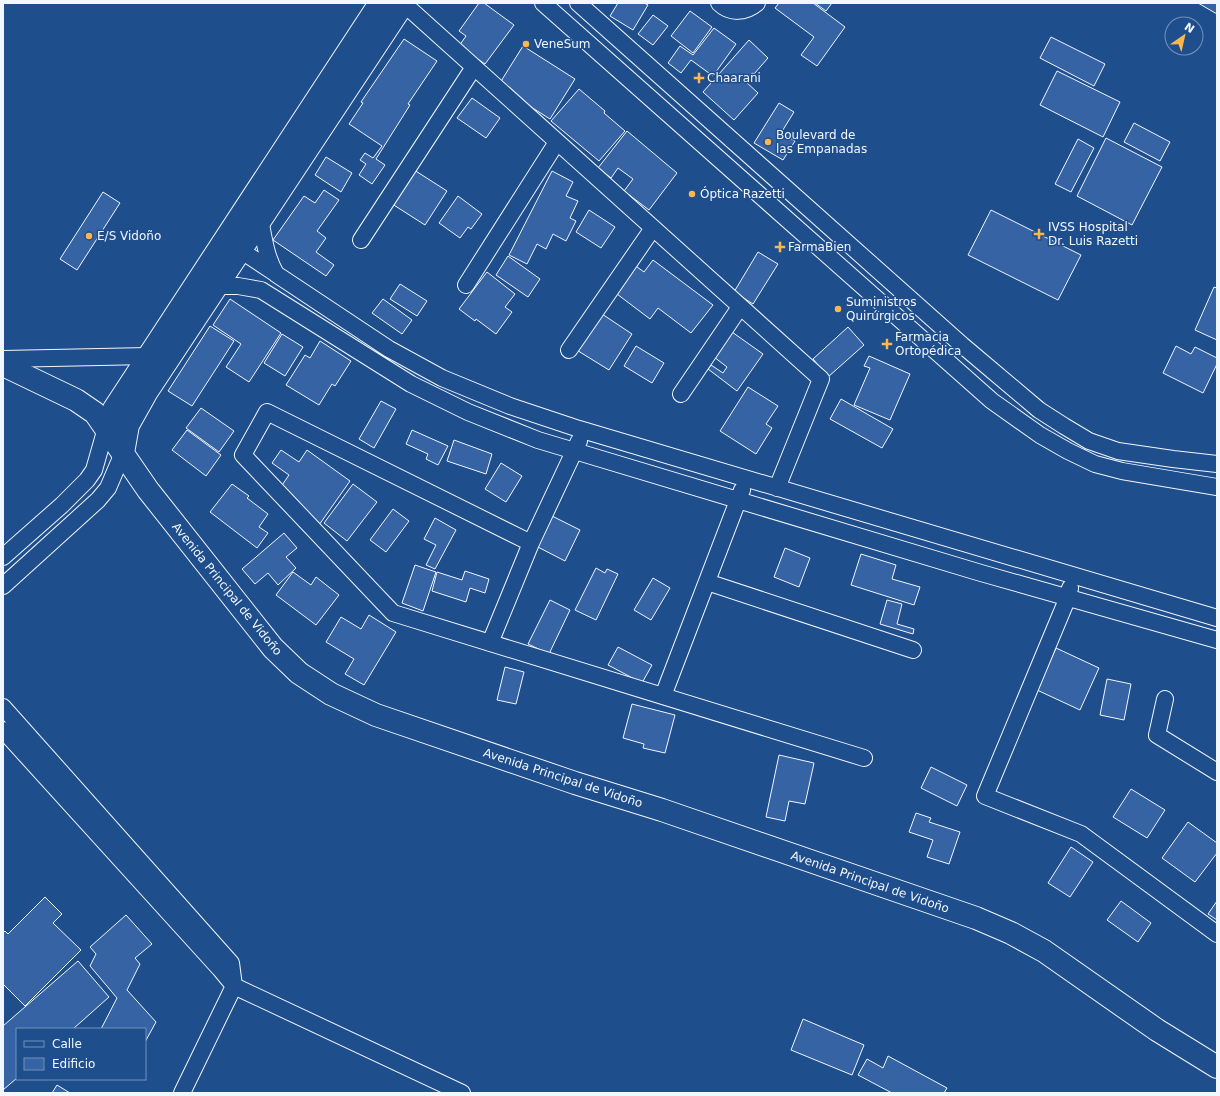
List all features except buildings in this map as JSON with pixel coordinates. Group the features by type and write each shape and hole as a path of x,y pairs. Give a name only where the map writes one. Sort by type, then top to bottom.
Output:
{"main road":[{"path":"123,453 128,425 146,393 233,245 380,3"},
{"path":"233,245 260,219 403,3"},
{"path":"106,428 114,409 148,356 218,272"},
{"name":"Avenida Principal de Vidoño","path":"3,365 76,400 95,413 148,490 273,648 299,673 331,694 376,715 575,783 685,818 976,918 1011,933 1044,950 1157,1030 1217,1067"}],"street":[{"path":"403,3 821,379 777,488"},
{"path":"543,3 992,401 1034,431 1068,452 1095,464 1122,471 1217,487"},
{"path":"578,3 962,345 1040,410 1089,441 1118,451 1217,464"},
{"path":"719,3 725,9 740,12 757,3"},
{"path":"361,240 474,67"},
{"path":"466,285 558,142"},
{"path":"260,219 269,262 276,274"},
{"path":"570,350 653,228"},
{"path":"233,245 389,349 442,378 510,406 584,431 1217,618"},
{"path":"218,272 238,286 261,290 411,384 468,412 538,440 1217,640"},
{"path":"680,394 740,307"},
{"path":"3,359 148,356"},
{"path":"531,543 267,412 244,455 393,613 864,758"},
{"path":"3,557 62,505 87,480 94,470 106,428"},
{"path":"490,643 531,543 584,431"},
{"path":"3,586 98,500 108,488 123,453"},
{"path":"663,696 746,479"},
{"path":"1073,575 1068,597 985,796 1081,834 1217,934"},
{"path":"707,582 913,650"},
{"path":"1165,699 1157,735 1217,772"},
{"path":"3,707 231,963 234,986 182,1093"},
{"path":"3,730 234,986 462,1093"}],"place":[{"name":"VeneSum","path":"526,44"},
{"name":"Chaarani","path":"699,78"},
{"name":"Boulevard de las Empanadas","path":"768,142"},
{"name":"Óptica Razetti","path":"692,194"},
{"name":"IVSS Hospital Dr. Luis Razetti","path":"1039,234"},
{"name":"E/S Vidoño","path":"89,236"},
{"name":"FarmaBien","path":"780,247"},
{"name":"Suministros Quirúrgicos","path":"838,309"},
{"name":"Farmacia Ortopédica","path":"887,344"}]}
